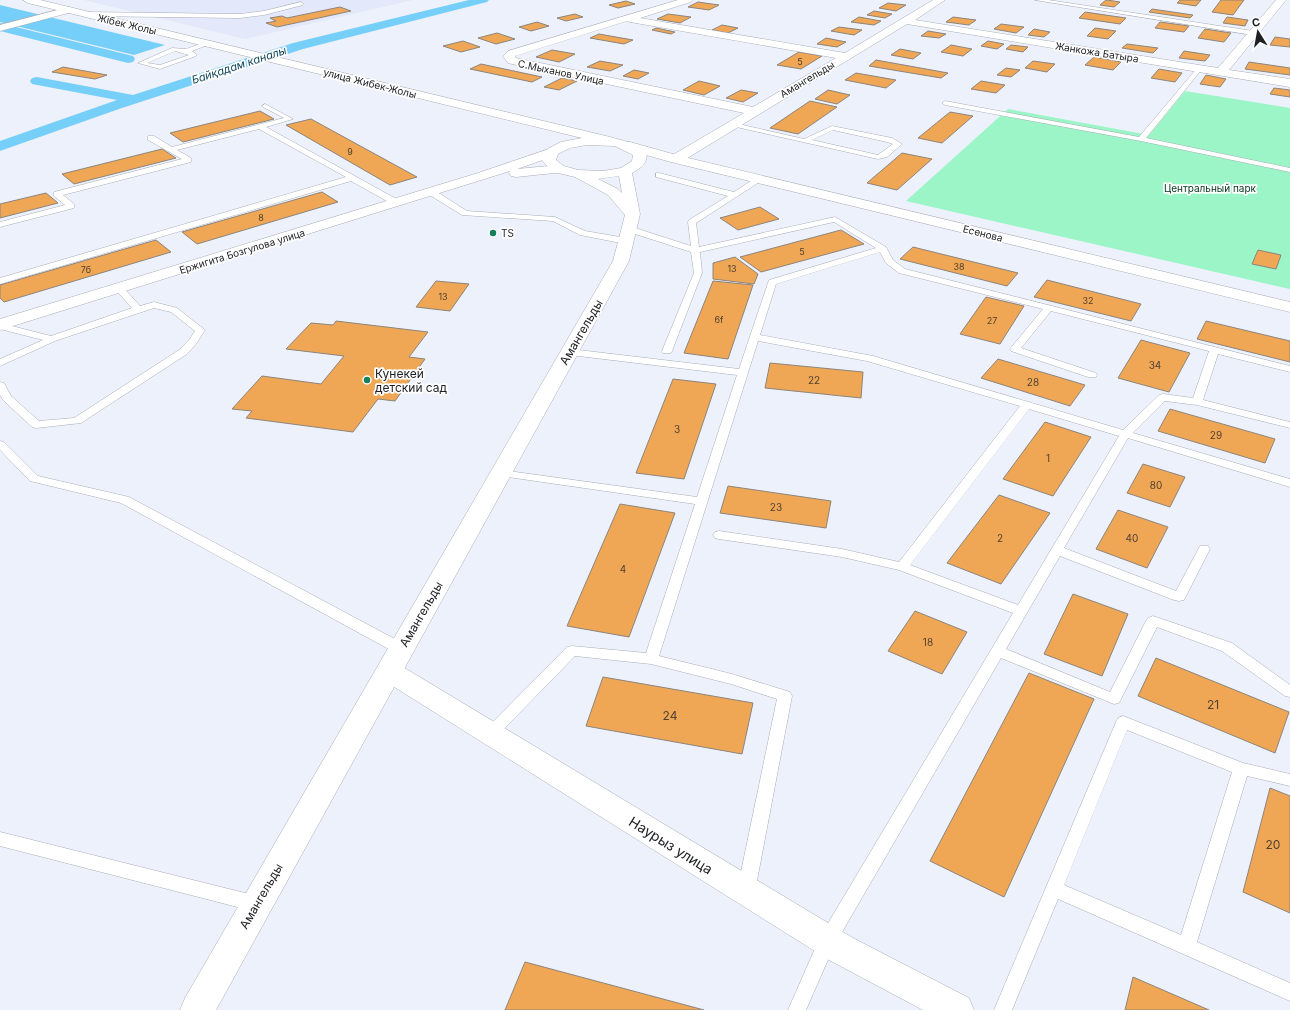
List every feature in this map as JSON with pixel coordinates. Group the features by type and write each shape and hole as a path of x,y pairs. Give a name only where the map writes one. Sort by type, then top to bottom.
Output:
{"street":[{"name":"Жібек Жолы","path":"28,0 227,47"},
{"name":"С.Мыханов Улица","path":"688,0 512,53 509,56 512,61 754,112"},
{"name":"Амангельды","path":"676,159 940,0"},
{"path":"1221,72 1281,0"},
{"path":"4,27 69,10"},
{"path":"625,18 846,56"},
{"name":"Жанкожа Батыра","path":"905,21 1290,83"},
{"name":"улица Жибек-Жолы","path":"227,47 610,141"},
{"path":"514,118 541,134 552,152 549,161 558,169"},
{"path":"483,176 552,152 566,145 587,141 610,141"},
{"name":"Есенова","path":"610,141 676,159 1290,307"},
{"path":"630,146 640,154 639,163"},
{"path":"483,176 558,169 578,174 603,175 625,171 639,163 676,159"},
{"path":"625,171 629,228"},
{"path":"578,174 613,192 629,228"},
{"name":"Ержигита Бозгулова улица","path":"0,325 483,176"},
{"name":"Амангельды","path":"197,1010 621,260 629,228"},
{"name":"Наурыз улица","path":"395,660 490,734 828,941 957,1010"}],"lane":[{"path":"1038,0 1252,33"},
{"path":"86,14 240,16 264,13 301,4"},
{"path":"186,51 194,55 160,67 141,63 174,49 186,51 208,43"},
{"path":"1142,139 1200,68"},
{"path":"946,103 1142,139 1290,170"},
{"path":"171,149 290,119 265,106"},
{"path":"734,125 805,141 878,157 884,155 898,144 889,140 832,128 805,141"},
{"path":"261,127 397,203"},
{"path":"0,225 71,206 58,194 188,160 151,138"},
{"path":"659,175 735,195"},
{"path":"0,281 352,178"},
{"path":"667,351 698,273 694,250 692,222 760,179"},
{"path":"431,192 465,213 555,219 584,233 629,228 694,250 835,219 883,249 889,261 902,271 1290,369"},
{"path":"651,659 772,282 883,249"},
{"path":"119,288 138,309"},
{"path":"0,362 52,339 138,309 154,305 174,310 200,330 193,342 183,352 77,421 36,425 7,398 0,385"},
{"path":"1049,308 1015,349 1092,375"},
{"path":"0,325 52,339"},
{"path":"754,337 869,358 1290,484"},
{"path":"1197,402 1214,350"},
{"path":"570,352 743,372"},
{"path":"797,1010 828,941 1125,434 1163,398 1197,402 1290,424"},
{"path":"902,567 1026,405"},
{"path":"0,444 34,479 125,500 395,660"},
{"path":"501,473 702,501"},
{"path":"719,535 842,553 902,567 1022,611"},
{"path":"1057,550 1179,597 1204,549"},
{"path":"998,651 1114,700 1153,621 1227,648 1290,692"},
{"path":"490,734 572,651 651,659 732,679 785,696 746,891"},
{"path":"1003,1010 1123,722 1241,769 1290,780"},
{"path":"1187,946 1241,769"},
{"path":"0,839 257,904"},
{"path":"1054,889 1290,992"}],"shaded area":[{"path":"84,0 413,0 245,39"}],"green space":[{"name":"Центральный парк","path":"1185,91 1290,108 1290,289 906,201 1008,109 1149,135"}],"water":[{"path":"0,5 165,45 134,55 0,22"}],"building":[{"path":"1106,0 1120,2 1114,7 1100,5"},
{"path":"1180,0 1201,0 1196,6 1177,3"},
{"path":"1221,0 1244,0 1233,15 1212,12"},
{"path":"626,1 635,4 618,8 609,5"},
{"path":"698,2 719,5 709,10 688,7"},
{"path":"888,3 906,5 896,11 879,8"},
{"path":"340,7 351,11 277,27 266,23 276,21 270,18 282,16 287,18"},
{"path":"1152,9 1193,15 1190,18 1149,12"},
{"path":"874,11 892,14 885,18 867,15"},
{"path":"1085,12 1126,18 1120,24 1079,18"},
{"path":"575,14 583,17 566,21 557,18"},
{"path":"668,14 691,17 680,23 657,19"},
{"path":"859,17 881,21 874,25 851,22"},
{"path":"953,17 976,20 969,25 946,22"},
{"path":"1227,17 1248,20 1245,26 1223,23"},
{"path":"537,22 549,26 531,31 519,27"},
{"path":"1160,22 1189,26 1184,32 1155,28"},
{"path":"1001,24 1024,27 1016,33 994,29"},
{"path":"722,25 738,28 728,33 712,30"},
{"path":"839,27 862,30 854,35 831,31"},
{"path":"656,28 675,32 671,34 652,30"},
{"path":"1095,28 1116,31 1108,39 1087,36"},
{"path":"1034,29 1050,32 1044,37 1028,35"},
{"path":"1205,29 1231,33 1224,42 1198,38"},
{"path":"928,31 946,34 939,38 921,36"},
{"path":"497,33 515,39 496,44 478,38"},
{"path":"599,34 633,40 624,44 590,38"},
{"path":"1275,37 1290,39 1290,47 1270,45"},
{"path":"826,38 846,42 837,47 817,44"},
{"path":"463,41 480,47 461,52 443,46"},
{"path":"988,41 1004,44 997,49 981,46"},
{"path":"1127,44 1158,48 1153,53 1122,48"},
{"path":"951,45 972,49 963,56 941,52"},
{"path":"1011,45 1028,47 1023,52 1006,49"},
{"path":"900,49 921,53 913,59 891,55"},
{"path":"552,50 575,54 559,62 536,57"},
{"path":"1184,51 1210,55 1205,61 1179,58"},
{"path":"799,52 822,56 801,69 777,65"},
{"path":"1094,57 1121,62 1113,70 1085,65"},
{"path":"876,60 948,73 941,78 869,66"},
{"path":"600,61 623,65 610,71 587,67"},
{"path":"1033,61 1055,64 1047,72 1025,68"},
{"path":"1249,62 1290,68 1290,75 1245,69"},
{"path":"481,64 542,77 532,82 470,69"},
{"path":"63,67 107,75 95,79 52,72"},
{"path":"1006,68 1020,70 1011,77 997,75"},
{"path":"1159,69 1182,73 1175,82 1151,78"},
{"path":"634,70 649,73 638,79 623,76"},
{"path":"856,73 896,80 886,88 845,80"},
{"path":"1206,75 1226,79 1220,87 1200,84"},
{"path":"562,78 577,81 559,90 544,87"},
{"path":"699,81 720,86 704,95 683,90"},
{"path":"981,81 1005,85 996,93 971,89"},
{"path":"1274,88 1290,90 1290,97 1270,94"},
{"path":"741,90 758,93 743,102 726,98"},
{"path":"828,90 850,95 837,104 815,99"},
{"path":"810,101 837,107 798,134 770,128"},
{"path":"260,111 274,119 183,142 170,133"},
{"path":"950,112 973,116 942,143 918,138"},
{"path":"311,119 417,177 390,185 286,125"},
{"path":"162,149 176,158 74,184 62,174"},
{"path":"902,153 932,159 897,190 867,183"},
{"path":"322,192 338,202 197,244 182,232"},
{"path":"46,193 58,203 0,218 0,204"},
{"path":"760,207 779,219 738,230 720,218"},
{"path":"841,230 864,244 761,272 740,257"},
{"path":"156,240 171,252 4,302 0,298 0,285"},
{"path":"913,247 1018,273 1007,286 900,259"},
{"path":"1258,250 1281,255 1276,269 1252,264"},
{"path":"735,257 758,274 754,284 713,279 713,263"},
{"path":"1047,280 1141,304 1131,321 1034,297"},
{"path":"436,281 469,284 450,311 416,307"},
{"path":"713,281 753,285 728,359 684,353"},
{"path":"986,297 1024,306 1000,344 960,334"},
{"name":"Кунекей детский сад","path":"336,321 428,332 409,357 425,359 395,401 378,399 353,432 246,418 252,411 232,409 262,376 321,384 344,356 286,349 311,323 333,325"},
{"path":"1206,321 1290,341 1290,362 1197,339"},
{"path":"1141,340 1190,353 1169,392 1118,378"},
{"path":"998,359 1085,385 1070,406 981,378"},
{"path":"770,363 863,372 861,398 765,388"},
{"path":"673,379 716,384 684,479 636,473"},
{"path":"1170,409 1275,439 1265,463 1158,431"},
{"path":"1045,422 1091,437 1053,496 1003,479"},
{"path":"1143,464 1185,477 1170,507 1127,493"},
{"path":"728,486 831,501 826,528 720,513"},
{"path":"999,495 1050,513 1001,584 947,563"},
{"path":"620,504 675,513 629,637 567,626"},
{"path":"1118,510 1168,527 1147,568 1096,549"},
{"path":"1073,594 1128,614 1102,676 1044,654"},
{"path":"915,611 967,632 942,674 888,651"},
{"path":"1156,658 1289,712 1275,753 1138,696"},
{"path":"1029,673 1094,699 1004,897 930,861"},
{"path":"603,677 753,703 742,754 586,726"},
{"path":"1270,788 1290,796 1290,913 1243,892"},
{"path":"525,962 704,1010 505,1010"},
{"path":"1133,977 1209,1010 1125,1010"}],"waterway":[{"name":"Байқадам каналы","path":"0,146 114,106 298,46 483,0"},
{"path":"0,27 128,59"},
{"path":"37,81 132,99"}],"place":[{"name":"TS","path":"493,233"},
{"name":"Кунекей детский сад","path":"367,380"}]}
